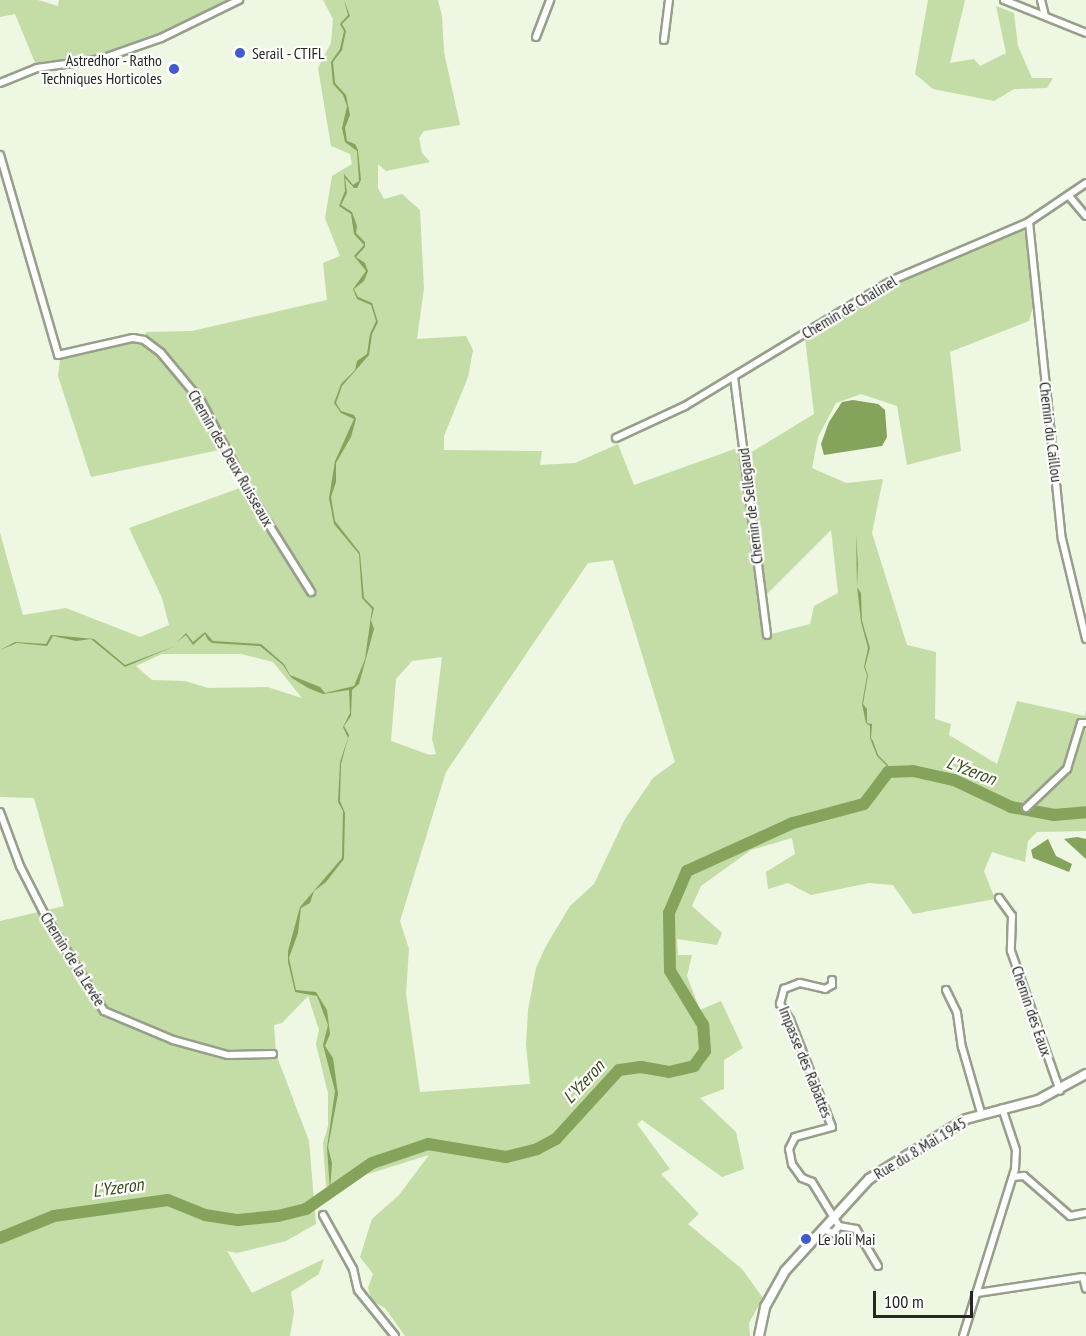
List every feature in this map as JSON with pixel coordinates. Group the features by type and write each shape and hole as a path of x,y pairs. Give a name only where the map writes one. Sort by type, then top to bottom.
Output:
{"main road":[{"name":"Rue du 8 Mai 1945","path":"759,1336 765,1307 784,1271 856,1190 888,1164 981,1113 1060,1091 1086,1074"}],"street":[{"path":"0,83 38,68 101,59 161,38 239,0"},
{"path":"536,37 550,0"},
{"path":"664,40 669,0"},
{"path":"1004,0 1086,33"},
{"path":"1041,0 1045,16"},
{"name":"Chemin des Deux Ruisseaux","path":"0,155 58,355 133,338 144,340 161,353 201,401 249,493 311,592"},
{"name":"Chemin de Chalinel","path":"616,438 668,415 895,279 1029,222 1086,183"},
{"path":"1069,196 1086,216"},
{"name":"Chemin du Caillou","path":"1029,222 1062,539 1086,639"},
{"name":"Chemin de Sellegaud","path":"734,376 767,635"},
{"path":"1026,808 1066,769 1081,723 1086,723"},
{"name":"Chemin de la Levée","path":"0,812 20,866 47,919 104,1011 173,1040 228,1055 273,1054"},
{"name":"Chemin des Eaux","path":"999,898 1012,916 1011,951 1060,1091"},
{"name":"Impasse des Rabattes","path":"832,980 832,985 825,989 800,983 784,989 780,1004 790,1020 832,1127 795,1137 789,1149 792,1164 802,1178 812,1182 833,1217"},
{"path":"946,990 957,1013 962,1047 981,1113"},
{"path":"963,1336 1013,1177 1016,1150 1002,1108"},
{"path":"1013,1177 1024,1176 1070,1216 1086,1213"},
{"path":"323,1215 353,1269 358,1290 395,1336"},
{"path":"833,1217 839,1226 856,1230 878,1266"},
{"path":"822,1229 833,1233 839,1226"},
{"path":"977,1293 1083,1277 1086,1289"}],"shaded area":[{"path":"0,0 38,0 58,6 59,0 231,0 142,42 100,56 36,65 15,14 0,17"},
{"path":"323,0 438,0 442,16 444,52 460,125 424,131 419,138 422,153 430,162 386,171 378,164 378,188 384,199 402,194 420,210 424,288 417,339 466,336 473,350 468,377 444,436 444,450 542,451 540,465 575,463 618,444 634,485 743,446 745,456 814,414 805,338 880,291 940,262 1022,228 1025,233 1033,307 1029,321 950,352 961,451 907,465 897,406 861,394 836,403 818,437 812,468 846,483 883,479 872,533 907,645 936,652 935,719 951,724 949,735 997,764 1017,701 1085,716 1086,709 1086,831 1037,832 1028,841 1025,862 992,852 984,871 995,899 913,914 893,885 869,883 811,895 788,883 768,889 766,872 795,854 792,838 751,850 701,886 692,906 722,933 717,945 677,939 678,955 692,955 687,976 700,1010 721,1001 743,1048 724,1060 724,1089 700,1098 736,1132 744,1169 722,1177 642,1120 637,1124 670,1169 661,1174 699,1214 688,1224 742,1269 763,1298 749,1323 750,1336 405,1336 385,1308 372,1301 368,1288 373,1274 360,1257 372,1219 399,1195 429,1155 326,1187 323,1143 328,1126 328,1093 316,1044 319,1030 308,996 282,1023 274,1025 276,1054 309,1141 316,1224 286,1241 237,1253 227,1251 252,1293 324,1259 319,1274 291,1292 294,1312 290,1336 0,1336 0,921 64,906 34,798 0,797 0,533 23,615 66,608 140,637 169,625 162,598 129,528 240,488 219,450 91,477 58,376 61,352 101,341 142,334 144,339 146,332 192,331 327,300 323,263 340,256 325,218 332,176 352,164 350,154 331,146 318,68 331,43 333,19","holes":["831,530 838,593 814,606 810,624 767,635 762,599","613,560 675,762 653,778 625,819 594,884 570,906 546,946 536,968 528,1010 526,1045 530,1084 420,1092 406,994 409,949 400,921 446,772 588,563","162,654 241,654 273,662 302,698 267,687 208,688 185,681 152,680 136,666","442,657 432,739 436,754 430,755 391,741 396,679 412,661"]},
{"path":"344,0 350,16 342,24 346,31 342,50 333,62 335,83 346,95 350,115 345,128 347,141 355,144 358,150 361,180 357,188 354,188 345,178 347,193 341,205 352,212 357,226 356,233 365,242 365,247 356,257 365,263 368,271 364,281 354,289 358,297 372,303 378,322 372,334 369,355 342,386 336,403 341,411 354,415 356,419 351,437 336,463 336,482 331,497 335,521 360,553 364,598 374,608 371,620 374,629 359,684 352,690 351,716 344,726 349,735 341,764 340,801 345,813 344,859 326,882 314,891 310,903 301,908 298,933 289,958 296,990 316,992 327,1010 330,1034 325,1046 333,1058 338,1094 328,1147 332,1163 330,1191 327,1148 335,1091 323,1045 328,1025 317,996 295,992 288,962 288,951 300,907 342,858 343,811 338,802 340,762 348,738 343,727 350,713 349,690 323,694 308,688 292,678 283,665 260,646 212,643 205,634 193,645 186,635 177,642 186,633 193,642 205,632 213,641 261,644 284,664 290,675 320,687 325,693 354,686 365,659 372,609 362,598 359,554 334,524 329,498 335,461 354,419 341,413 334,403 341,384 355,370 357,361 367,354 370,334 376,321 371,305 357,299 353,289 366,271 354,256 364,245 354,234 351,214 339,206 345,191 344,174 353,185 359,181 357,151 345,142 342,128 347,106 343,95 333,84 331,62 340,49 344,31 340,24 348,15"},
{"path":"928,0 965,0 950,63 974,59 980,66 1006,53 996,6 1014,13 1018,46 1032,78 1053,78 1047,88 1014,89 994,101 933,89 915,74"},
{"path":"853,400 878,404 885,410 887,437 882,446 824,455 821,444 829,422 842,402"},
{"path":"856,533 858,565 857,586"},
{"path":"857,587 861,593 862,621 870,648 865,667 868,675 863,704 867,709 867,723 872,724 871,738 878,755 888,765 889,773 887,766 877,756 870,738 870,726 866,723 862,704 867,675 864,667 868,648 861,622"},
{"path":"51,635 94,639 125,665 175,646 125,667 91,639 76,641 53,636 47,646 17,643 0,650 15,642 46,644"},
{"path":"1077,837 1086,839 1086,859 1064,839"},
{"path":"1048,839 1056,856 1072,864 1069,872 1033,858 1031,850"}],"waterway":[{"name":"L'Yzeron","path":"0,1238 54,1216 168,1200 205,1215 238,1220 278,1216 306,1209 372,1163 428,1144 506,1157 537,1149 556,1139 619,1070 641,1067 669,1072 694,1066 705,1051 703,1025 670,971 669,913 687,871 793,823 864,804 888,772 913,771 954,780 1011,807 1054,815 1086,812"}],"place":[{"name":"Serail - CTIFL","path":"240,53"},
{"name":"Astredhor - Ratho Techniques Horticoles","path":"174,69"},
{"name":"Le Joli Mai","path":"806,1239"}]}
